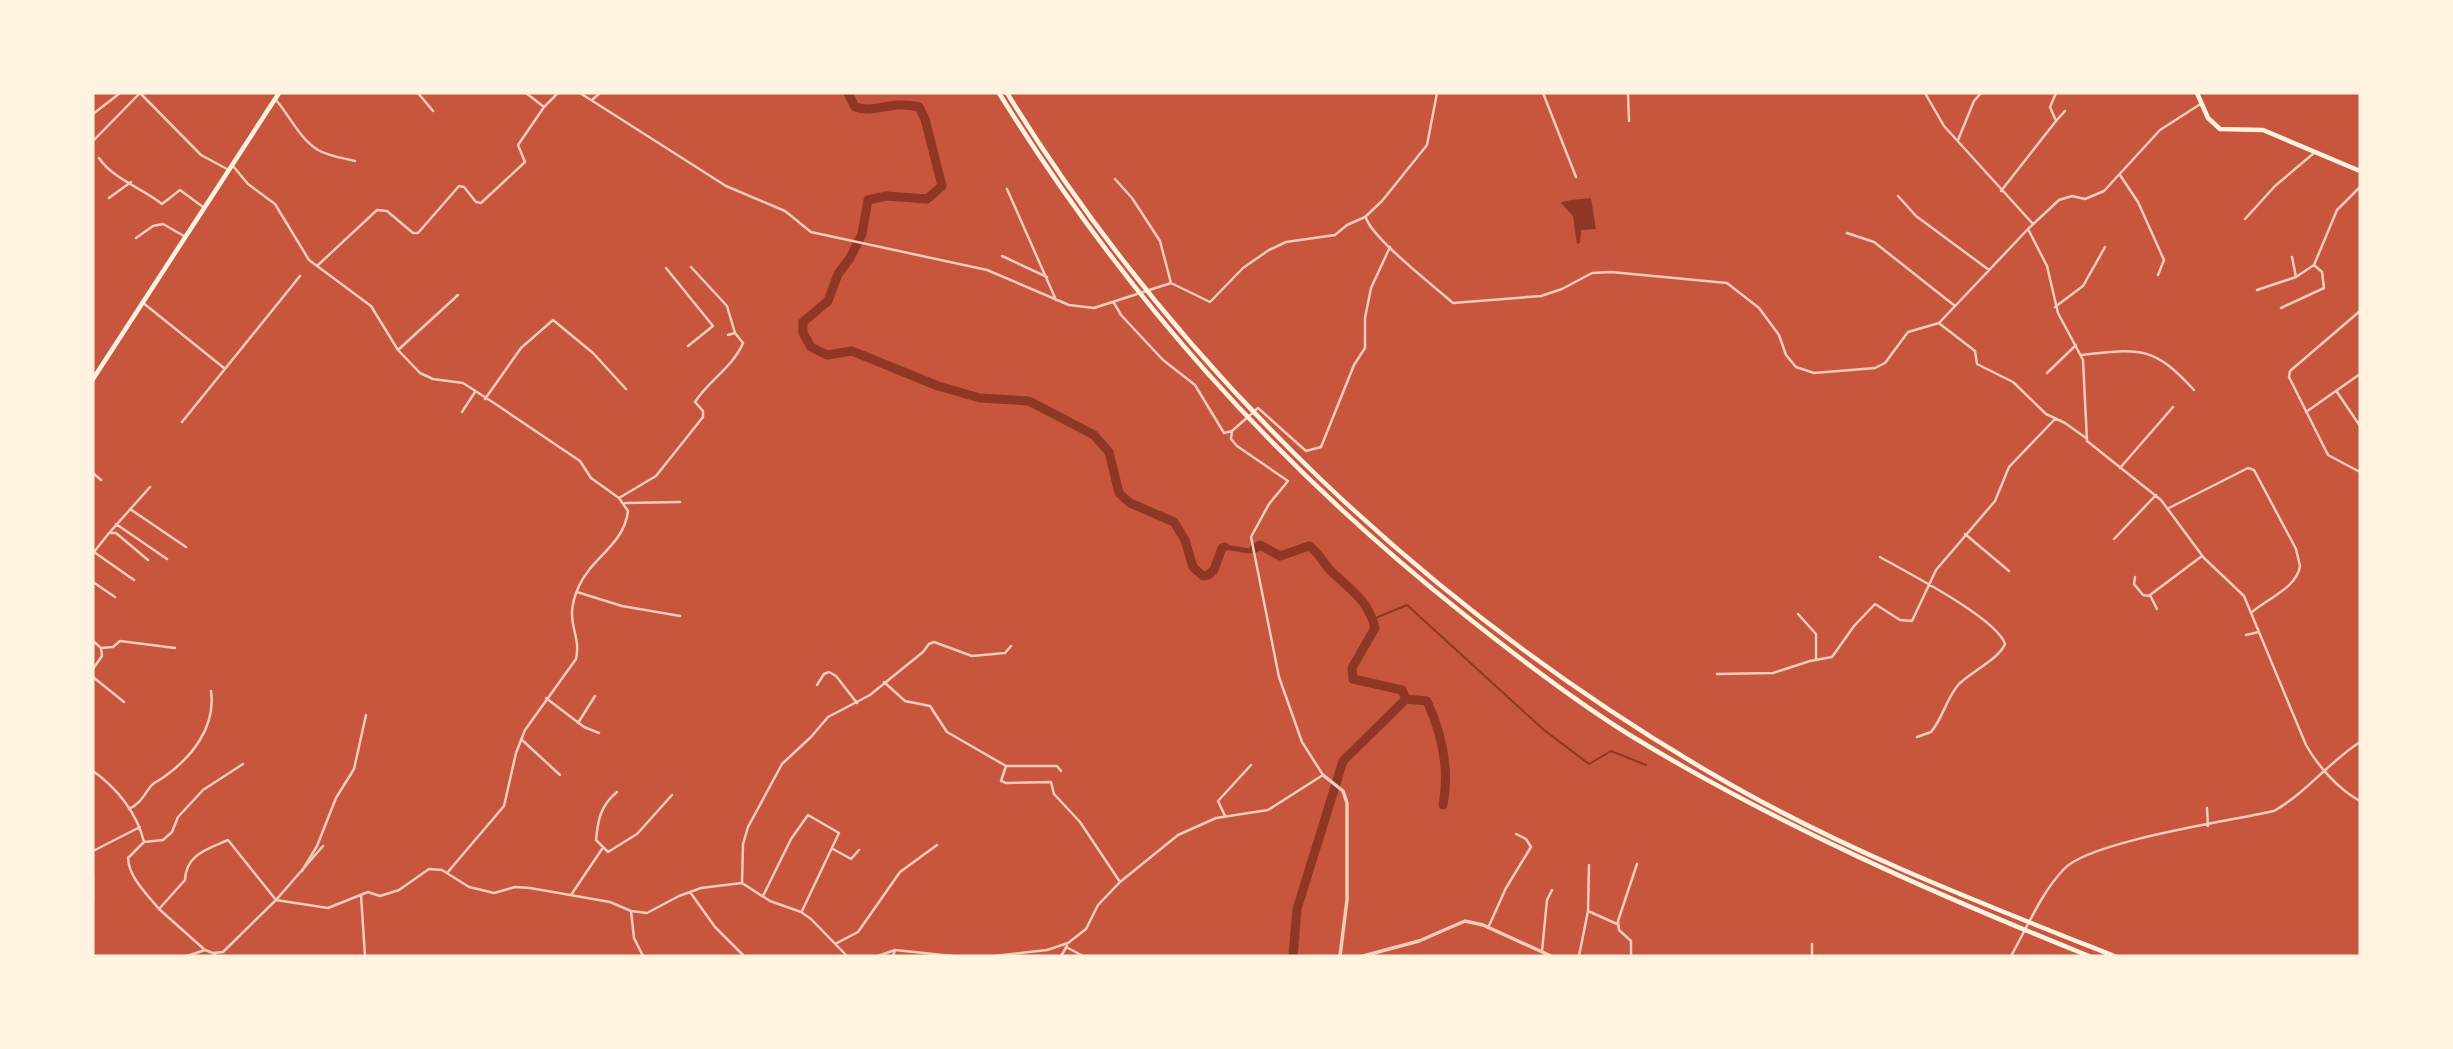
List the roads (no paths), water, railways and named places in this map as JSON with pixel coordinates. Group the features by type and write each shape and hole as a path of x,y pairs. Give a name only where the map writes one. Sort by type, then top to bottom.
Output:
{"main road":[{"path":"93,379 229,166 279,93"},
{"path":"999,93 1113,248 1212,369 1377,532 1532,657 1634,726 1717,777 1844,842 1950,891 2113,956"},
{"path":"1007,93 1042,153 1115,264 1205,374 1303,474 1385,551 1526,664 1630,735 1713,784 1838,849 1947,899 2089,956"},
{"path":"2197,93 2208,118 2220,129 2263,130 2360,171"}],"street":[{"path":"93,114 120,93"},
{"path":"93,141 140,93 201,155 229,166 275,204 309,260 371,306 398,349 426,377 458,381 509,413 580,461 591,478 625,503 628,511 626,526 608,552 589,570 569,614 578,648 576,659 531,717 522,739 504,806 447,873"},
{"path":"418,93 433,111"},
{"path":"526,93 544,107"},
{"path":"317,267 377,210 387,211 413,233 418,233 459,186 464,187 475,202 481,203 525,162 518,145 544,107 558,93"},
{"path":"580,93 593,99 620,121 691,161 726,186 785,211 811,232 987,270 1056,300 1094,308 1171,283 1210,302 1243,268 1269,250 1286,242 1335,235 1347,225 1365,217 1382,201 1427,145 1437,93"},
{"path":"593,99 600,93"},
{"path":"1544,93 1576,177"},
{"path":"1628,93 1629,121"},
{"path":"1925,93 1944,126 2033,225"},
{"path":"1958,141 1974,101 1981,93"},
{"path":"2056,93 2050,107 2056,121"},
{"path":"274,99 290,116 292,124 315,148 355,161"},
{"path":"1365,217 1368,225 1390,247 1453,303 1541,296 1562,289 1592,273 1611,272 1727,283 1759,308 1780,335 1786,355 1796,368 1814,373 1875,368 1885,363 1908,332 1939,323 2059,200 2072,197 2091,198 2104,191 2160,130 2202,103"},
{"path":"2001,191 2065,111"},
{"path":"2245,219 2275,186 2314,153"},
{"path":"99,158 111,172 131,182 162,204 180,190 203,207"},
{"path":"2120,175 2138,202 2164,260 2158,275"},
{"path":"1115,179 1132,198 1160,241 1171,283"},
{"path":"109,198 131,182"},
{"path":"2257,290 2296,277 2314,265 2337,210 2360,187"},
{"path":"1007,189 1056,300"},
{"path":"1898,196 1916,216 1989,270"},
{"path":"136,238 153,226 163,224 184,236"},
{"path":"2028,229 2047,266 2055,307 2081,355 2086,438"},
{"path":"1847,233 1874,242 1955,306"},
{"path":"1116,302 1163,360 1195,385 1224,433 1232,431 1258,408 1306,451 1321,447 1354,365 1365,348 1365,317 1371,288 1390,247"},
{"path":"2055,307 2083,286 2105,247"},
{"path":"1002,256 1047,277"},
{"path":"2292,257 2296,277"},
{"path":"2281,308 2324,288 2322,272 2314,265"},
{"path":"620,498 656,476 703,417 703,411 695,402 741,349 743,343 735,333 727,306 691,267"},
{"path":"666,268 713,326 688,346"},
{"path":"182,422 300,276"},
{"path":"398,349 458,295"},
{"path":"142,302 225,369"},
{"path":"2360,311 2290,371 2289,377 2328,455 2360,472"},
{"path":"485,399 521,348 553,320 593,353 626,389"},
{"path":"1939,323 1972,348 1976,353 1977,364 2013,383 2029,400 2086,438 2169,508 2202,556 2238,590 2252,613 2306,745 2325,771 2346,792 2360,801"},
{"path":"729,335 735,333"},
{"path":"2047,373 2076,345"},
{"path":"2081,355 2137,350 2175,369 2194,390"},
{"path":"2306,412 2360,374"},
{"path":"462,412 475,392"},
{"path":"2337,392 2360,426"},
{"path":"2120,468 2173,407"},
{"path":"1717,674 1773,673 1832,657 1854,626 1875,604 1900,620 1912,621 1936,570 1995,501 2009,467 2055,419"},
{"path":"1232,431 1231,439 1237,446 1288,481 1269,503 1251,537 1279,677 1302,742 1325,776 1343,791 1346,803 1347,900 1340,956"},
{"path":"2169,508 2248,468 2254,470 2296,549 2300,566 2290,585 2266,599 2252,613"},
{"path":"93,473 101,480"},
{"path":"134,580 94,552 150,487"},
{"path":"2114,539 2156,495"},
{"path":"625,503 680,502"},
{"path":"130,509 186,547"},
{"path":"116,524 167,559"},
{"path":"109,533 116,533 148,560"},
{"path":"1965,534 2010,571"},
{"path":"2150,596 2162,584 2202,556"},
{"path":"1880,557 1929,584 1999,632 2005,644 1999,653 1980,664 1958,685 1931,732 1917,737"},
{"path":"2136,577 2134,584 2143,595 2150,596"},
{"path":"93,582 115,597"},
{"path":"577,592 622,606 680,616"},
{"path":"2150,596 2157,608"},
{"path":"1798,614 1816,634 1816,660"},
{"path":"2246,635 2259,632"},
{"path":"93,640 101,648 102,656 93,669"},
{"path":"101,648 113,647 120,641 175,648"},
{"path":"742,883 743,844 748,827 782,764 828,717 857,703 934,642 972,656 1005,653 1012,646"},
{"path":"817,685 824,674 829,672 836,676 857,703"},
{"path":"93,677 124,702"},
{"path":"884,682 905,701 930,706 947,732 1006,766 1057,766 1061,771"},
{"path":"129,809 144,800 150,787 165,777 200,740 214,710 211,691"},
{"path":"578,723 595,696"},
{"path":"546,698 591,732 599,733"},
{"path":"302,871 317,846 336,799 354,769 366,715"},
{"path":"522,739 560,775"},
{"path":"2011,956 2039,905 2065,867 2088,854 2128,842 2274,811 2295,799 2360,742"},
{"path":"243,764 203,790 178,817 172,832 163,840 144,842 128,858 138,884 159,909 205,950 215,954 223,952 276,900 323,846"},
{"path":"1226,816 1218,801 1251,765"},
{"path":"1006,766 1000,780 1006,783 1051,782 1054,794 1080,822 1120,882"},
{"path":"93,771 115,790 129,809 140,827 144,842"},
{"path":"1061,956 1067,945 1086,929 1098,905 1120,882 1178,835 1202,822 1268,810 1325,776"},
{"path":"617,792 607,800 598,816 596,840 602,849 608,852 619,849 637,834 672,795"},
{"path":"2207,808 2208,826"},
{"path":"763,896 804,817 808,815 838,831 801,912"},
{"path":"93,851 140,827"},
{"path":"1488,928 1506,888 1531,847 1526,839 1516,834"},
{"path":"159,909 185,880 186,868 197,854 229,840 276,900 328,908 368,892 380,895 399,890 429,869 447,873 469,887 494,893 515,887 610,902 631,911 647,913 690,892 742,883 763,896 801,912 823,928 847,956"},
{"path":"835,944 858,932 900,872 937,845"},
{"path":"571,895 602,849"},
{"path":"832,849 851,859 859,850"},
{"path":"1618,924 1637,864"},
{"path":"1579,956 1588,911 1589,865"},
{"path":"93,875 93,901"},
{"path":"1542,954 1545,907 1552,890"},
{"path":"690,892 715,927 744,956"},
{"path":"361,895 365,956"},
{"path":"631,911 634,938 643,956"},
{"path":"1588,911 1618,924 1631,941 1631,956"},
{"path":"1363,956 1419,941 1465,921 1488,928 1551,956"},
{"path":"1812,944 1812,956"},
{"path":"994,956 1067,945 1083,956"},
{"path":"187,956 205,950"},
{"path":"893,956 895,950"},
{"path":"877,956 895,950 953,956"},
{"path":"1044,956 1047,950"},
{"path":"918,956 920,951"}],"waterway":[{"path":"848,93 855,107 863,109 899,105 919,107 925,119 942,186 927,199 886,196 868,200 862,234 838,274 828,301 803,322 803,333 811,347 827,355 852,351 938,386 980,398 1029,401 1094,435 1109,452 1119,493 1130,503 1174,522 1185,540 1193,567 1203,576 1214,570 1222,548 1225,547"},
{"path":"1254,549 1260,545 1280,556 1309,546 1316,552 1363,603 1375,628 1352,668 1353,679 1402,690 1406,699 1343,761 1297,909 1293,956"},
{"path":"1225,547 1249,551"},
{"path":"1373,619 1407,605 1544,730 1589,764 1611,751 1646,765"},
{"path":"1406,699 1427,701 1437,726 1446,778 1443,805"}]}
